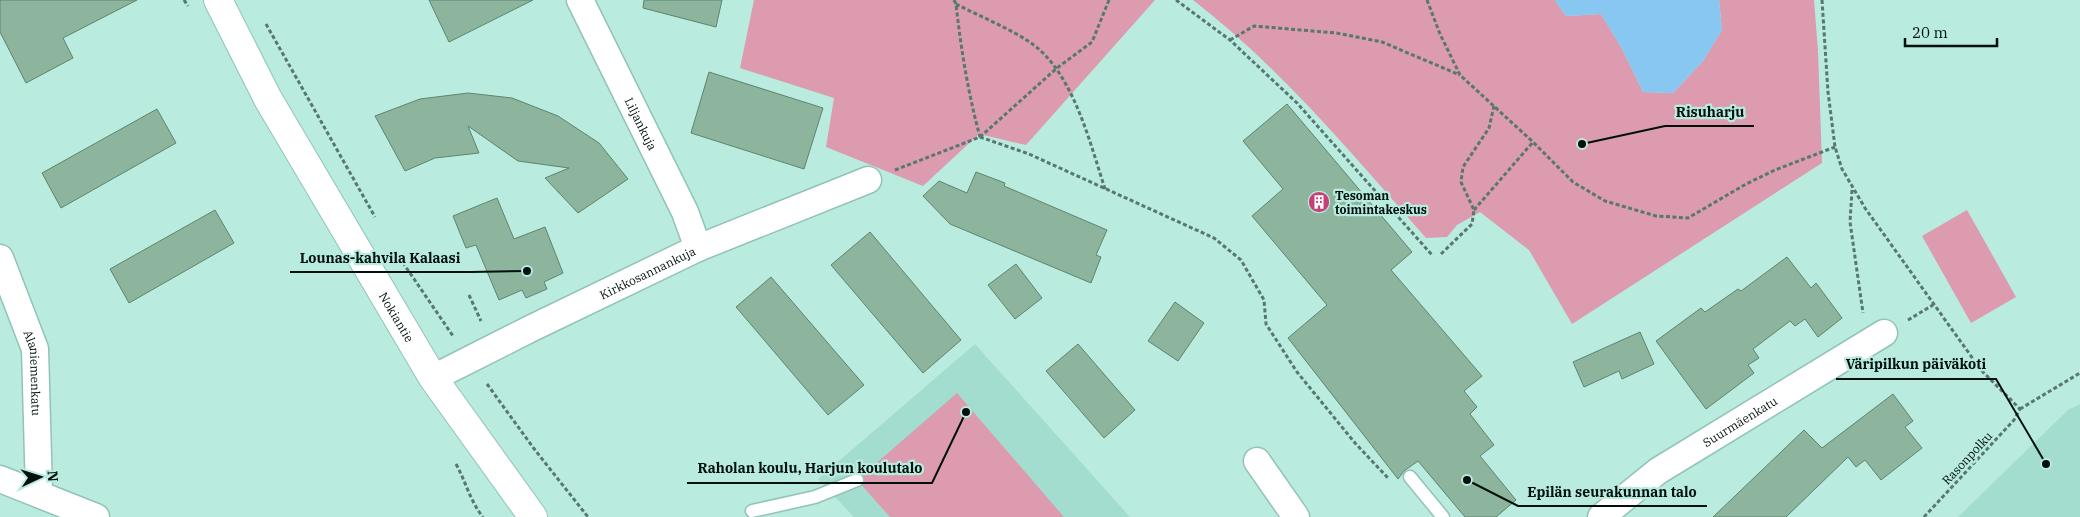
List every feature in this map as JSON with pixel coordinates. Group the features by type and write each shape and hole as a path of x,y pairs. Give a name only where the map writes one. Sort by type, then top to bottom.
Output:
{"main road":[{"name":"Nokiantie","path":"218,0 268,99 433,378 533,517"}],"street":[{"name":"Liljankuja","path":"580,0 685,212 698,248"},
{"name":"Kirkkosannankuja","path":"433,378 698,248 868,180"},
{"name":"Alaniemenkatu","path":"0,258 35,349 39,493"},
{"name":"Suurmäenkatu","path":"1601,517 1658,471 1875,338"},
{"path":"1257,461 1296,517"},
{"path":"0,479 96,517"}],"lane":[{"path":"1410,477 1443,517"},
{"path":"752,511 815,497 857,480"}],"path":[{"path":"868,180 980,137 1057,68 1092,42 1109,0"},
{"path":"1176,0 1230,40 1297,103 1432,255"},
{"path":"1427,0 1440,34 1460,75"},
{"path":"1822,0 1828,92 1835,147 1842,169 1852,188 1981,370 2020,409 2080,373"},
{"path":"955,2 1032,44 1057,68 1084,124 1105,189"},
{"path":"955,2 962,57 980,137"},
{"path":"262,16 377,220"},
{"path":"1230,40 1254,26 1336,33 1382,42 1460,75 1534,142 1573,182 1604,201 1656,216 1688,218 1746,184 1775,170 1835,147"},
{"path":"1441,254 1472,224 1474,210 1461,182 1462,167 1489,128 1494,106"},
{"path":"980,137 1029,154 1214,238 1241,260 1264,300 1266,324 1297,372 1355,443 1400,492 1425,495"},
{"path":"1474,210 1534,142"},
{"path":"1852,188 1850,222 1875,338"},
{"path":"396,253 535,450 588,517"},
{"name":"Rasonpolku","path":"1924,517 2014,420 2020,409"}],"shaded area":[{"path":"754,0 1155,0 1026,145 979,134 923,186 826,147 834,98 740,68"},
{"path":"1193,0 1555,0 1566,16 1601,14 1621,47 1643,92 1673,93 1703,61 1722,30 1719,0 1814,0 1822,163 1572,324 1529,250 1480,212 1457,225 1447,237 1426,238 1286,83 1225,26"},
{"path":"1967,210 2016,297 1971,323 1922,236"},
{"path":"975,344 1130,517 854,517 818,479"},
{"path":"957,393 1064,517 890,517 857,480"},
{"path":"2080,404 2080,517 1958,517 2068,410"}],"water":[{"path":"1555,0 1719,0 1722,30 1703,61 1673,93 1643,92 1621,47 1601,14 1566,16"}],"building":[{"path":"0,0 137,0 63,38 73,58 26,83 0,32"},
{"path":"429,0 533,0 449,42"},
{"path":"644,0 722,0 716,27 643,8"},
{"path":"709,72 823,108 804,169 691,133"},
{"path":"468,93 512,98 558,116 599,143 628,179 578,213 545,178 569,168 518,161 468,126 479,153 435,158 405,171 375,116 420,99"},
{"path":"1287,104 1412,252 1391,270 1482,376 1464,391 1477,407 1470,414 1494,445 1480,456 1516,500 1496,517 1465,517 1418,461 1404,471 1398,479 1288,338 1327,305 1252,216 1283,189 1243,141"},
{"path":"157,109 176,143 61,208 42,173"},
{"path":"976,172 1005,183 1004,186 1107,230 1096,255 1101,257 1091,283 950,224 923,196 939,181 967,193"},
{"path":"497,198 514,239 545,227 563,273 544,282 547,289 526,298 522,290 499,300 476,245 466,248 453,216"},
{"path":"215,210 234,243 129,303 110,269"},
{"path":"870,232 961,340 923,373 831,265"},
{"path":"1787,257 1811,288 1816,283 1842,318 1818,337 1805,319 1795,326 1790,321 1753,349 1759,358 1748,365 1754,373 1706,409 1656,341 1701,308 1705,312 1738,289 1741,291"},
{"path":"1016,264 1042,298 1015,319 988,285"},
{"path":"771,277 864,385 828,415 736,307"},
{"path":"1175,302 1204,323 1178,361 1148,341"},
{"path":"1640,332 1654,364 1622,379 1619,371 1584,387 1573,362"},
{"path":"1078,344 1135,410 1104,438 1046,371"},
{"path":"1893,394 1913,421 1905,427 1922,448 1881,480 1865,460 1856,467 1848,457 1786,517 1713,517 1804,430 1822,448"}],"place":[{"name":"Risuharju","path":"1582,144"},
{"name":"Tesoman toimintakeskus","path":"1319,202"},
{"name":"Lounas-kahvila Kalaasi","path":"527,271"},
{"name":"Raholan koulu, Harjun koulutalo","path":"966,412"},
{"name":"Väripilkun päiväkoti","path":"2046,464"},
{"name":"Epilän seurakunnan talo","path":"1467,480"}]}
